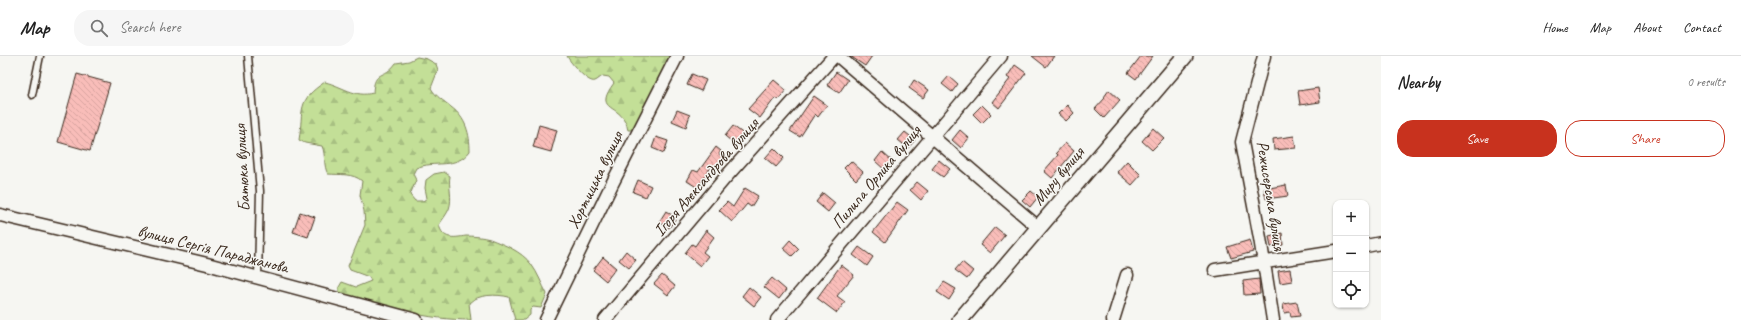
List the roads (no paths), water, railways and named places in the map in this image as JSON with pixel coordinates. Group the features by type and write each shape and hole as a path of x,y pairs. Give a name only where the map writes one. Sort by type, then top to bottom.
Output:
{"street":[{"name":"Хортицька вулиця","path":"546,320 612,184 677,56"},
{"name":"Ігоря Александрова вулиця","path":"605,320 725,178 834,56"},
{"path":"838,56 1039,228"},
{"name":"Пилипа Орлика вулиця","path":"777,320 1000,56"},
{"name":"Миру вулиця","path":"960,320 1185,56"},
{"name":"Режисерська вулиця","path":"1264,56 1242,142 1265,263 1273,320"},
{"name":"вулиця Сергія Параджанова","path":"0,215 207,264 416,320"},
{"path":"1369,246 1381,244"},
{"path":"1215,270 1333,252"},
{"path":"1113,320 1127,275"}],"lane":[{"path":"32,95 40,56"},
{"name":"Батюка вулиця","path":"248,56 260,191 258,278"}]}
